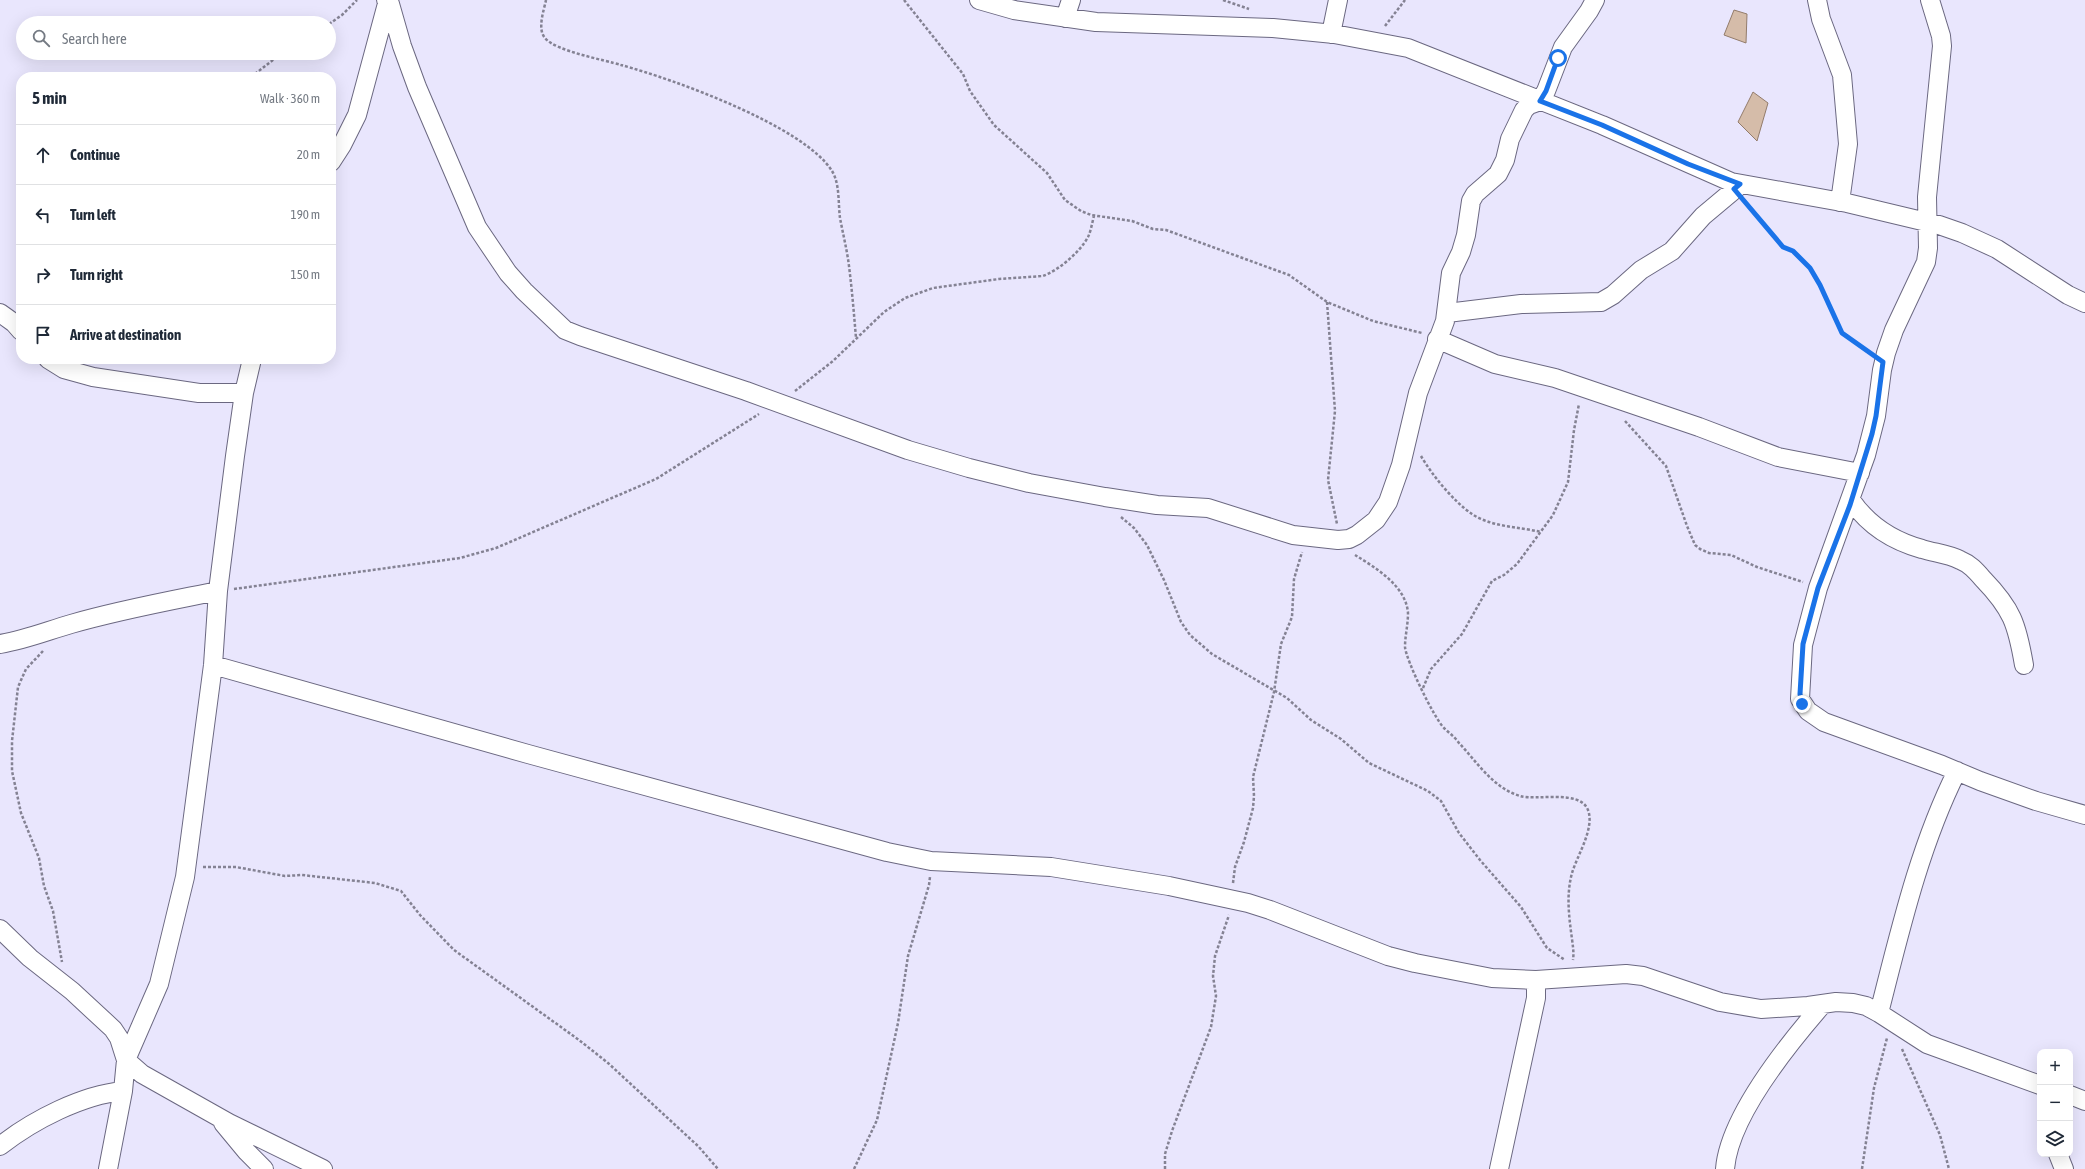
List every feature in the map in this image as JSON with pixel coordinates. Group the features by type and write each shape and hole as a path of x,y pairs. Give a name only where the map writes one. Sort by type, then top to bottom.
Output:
{"street":[{"path":"388,0 417,87 468,209 488,245 524,291 566,330 746,391 908,450 982,472 1029,483 1135,502 1208,508 1270,529 1309,537 1338,540 1357,535 1376,520 1385,509 1401,466 1418,393 1447,313 1450,273 1464,241 1471,201 1475,194 1498,174 1503,166 1510,139 1524,110 1529,105 1540,101 1546,91 1562,47 1589,11 1595,0"},
{"path":"336,154 357,115 388,0"},
{"path":"979,0 998,6 1065,18 1141,25 1273,28 1372,40 1408,48 1602,125 1737,187 1840,202 1927,222 1962,233 1997,249 2068,296 2085,303"},
{"path":"1065,18 1071,0"},
{"path":"1331,34 1338,0"},
{"path":"1817,0 1821,19 1842,75 1848,144 1840,202"},
{"path":"1930,0 1941,36 1942,46 1927,197 1928,248 1926,262 1894,330 1883,362 1876,416 1860,474 1818,588 1803,644 1800,699 1806,710 1824,722 2036,801 2085,815"},
{"path":"1447,313 1521,304 1601,302 1613,295 1641,270 1672,251 1694,225 1737,187"},
{"path":"0,314 16,325"},
{"path":"1437,339 1495,364 1542,374 1778,457 1860,474"},
{"path":"56,364 64,369 93,377 199,393 244,394"},
{"path":"108,1169 123,1091 126,1060 159,984 186,867 213,665 218,590 244,394 251,364"},
{"path":"1851,500 1863,516 1874,526 1888,535 1921,549 1956,558 1971,566 1998,594 2011,612 2024,665"},
{"path":"0,644 35,636 70,624 218,590"},
{"path":"213,665 715,806 886,852 931,861 1050,867 1162,885 1270,910 1356,944 1402,959 1492,978 1536,980 1618,974 1643,976 1720,1002 1755,1008 1778,1008 1849,1002 1866,1006 1927,1044 2037,1083"},
{"path":"1885,1017 1919,867 1938,815 1957,771"},
{"path":"0,929 30,958 68,988 113,1029 119,1038 126,1060 142,1074 218,1117 322,1169"},
{"path":"1499,1169 1536,998 1536,980"},
{"path":"1725,1169 1729,1148 1739,1124 1766,1077 1823,1004"},
{"path":"0,1146 13,1136 81,1099 105,1092 123,1091"},
{"path":"2073,1096 2085,1101"},
{"path":"218,1117 247,1152 264,1169"},
{"path":"2059,1157 2064,1169"}],"path":[{"path":"336,19 357,0"},
{"path":"546,0 541,29 545,39 550,42 584,56 650,73 713,96 798,139 817,155 832,171 837,184 849,265 856,339"},
{"path":"904,0 963,74 972,94 1000,132 1047,174 1065,200 1081,211 1094,216 1132,221 1153,229 1166,230 1289,275 1327,302 1373,321 1411,329 1437,339"},
{"path":"1372,40 1405,0"},
{"path":"257,72 273,60"},
{"path":"1737,187 1783,247 1793,251 1810,268 1820,285 1842,333 1883,362"},
{"path":"218,590 281,584 361,570 453,559 496,548 656,479 807,383 897,302 923,291 999,278 1043,276 1049,274 1075,253 1086,241 1094,216"},
{"path":"1327,302 1335,411 1329,485 1338,527 1338,540 1350,553 1394,584 1403,597 1408,613 1406,649 1410,666 1423,688 1428,704 1440,723 1459,742 1482,769 1501,787 1511,794 1527,798 1559,797 1576,800 1586,807 1589,816 1588,827 1578,862 1572,873 1568,897 1574,949 1572,964"},
{"path":"1423,688 1431,669 1462,634 1492,581 1504,575 1517,564 1553,515 1568,482 1574,430 1583,388"},
{"path":"1621,417 1666,466 1687,526 1700,549 1709,553 1731,555 1757,567 1818,588"},
{"path":"1408,436 1428,468 1451,494 1473,515 1500,524 1541,532"},
{"path":"1119,515 1134,528 1147,545 1164,580 1181,622 1190,635 1212,654 1286,698 1317,724 1341,739 1369,763 1428,791 1441,801 1459,833 1480,860 1521,906 1547,948 1572,964 1596,975"},
{"path":"1165,1169 1165,1154 1172,1131 1211,1027 1216,996 1213,976 1215,956 1227,924 1232,900 1235,866 1244,842 1253,808 1253,777 1274,692 1281,644 1292,617 1294,579 1309,537"},
{"path":"45,649 26,669 18,687 12,741 12,771 21,813 39,858 44,886 53,911 68,988"},
{"path":"854,1169 877,1120 898,1023 908,956 930,885 931,861"},
{"path":"186,867 236,867 285,876 302,875 375,883 401,891 420,915 454,950 579,1040 608,1063 698,1146 718,1169"},
{"path":"1862,1169 1885,1017"},
{"path":"1901,1047 1930,1117 1940,1134 1949,1169"}],"building":[{"path":"1734,10 1747,14 1746,43 1724,35"},
{"path":"1753,92 1768,103 1757,141 1738,122"}],"route":[{"path":"1558,58 1546,91 1540,101 1602,125 1731,182 1740,184 1734,189 1743,200 1783,247 1793,251 1810,268 1820,285 1842,333 1883,362 1876,416 1872,434 1850,505 1818,588 1803,644 1800,694 1802,704"}]}
